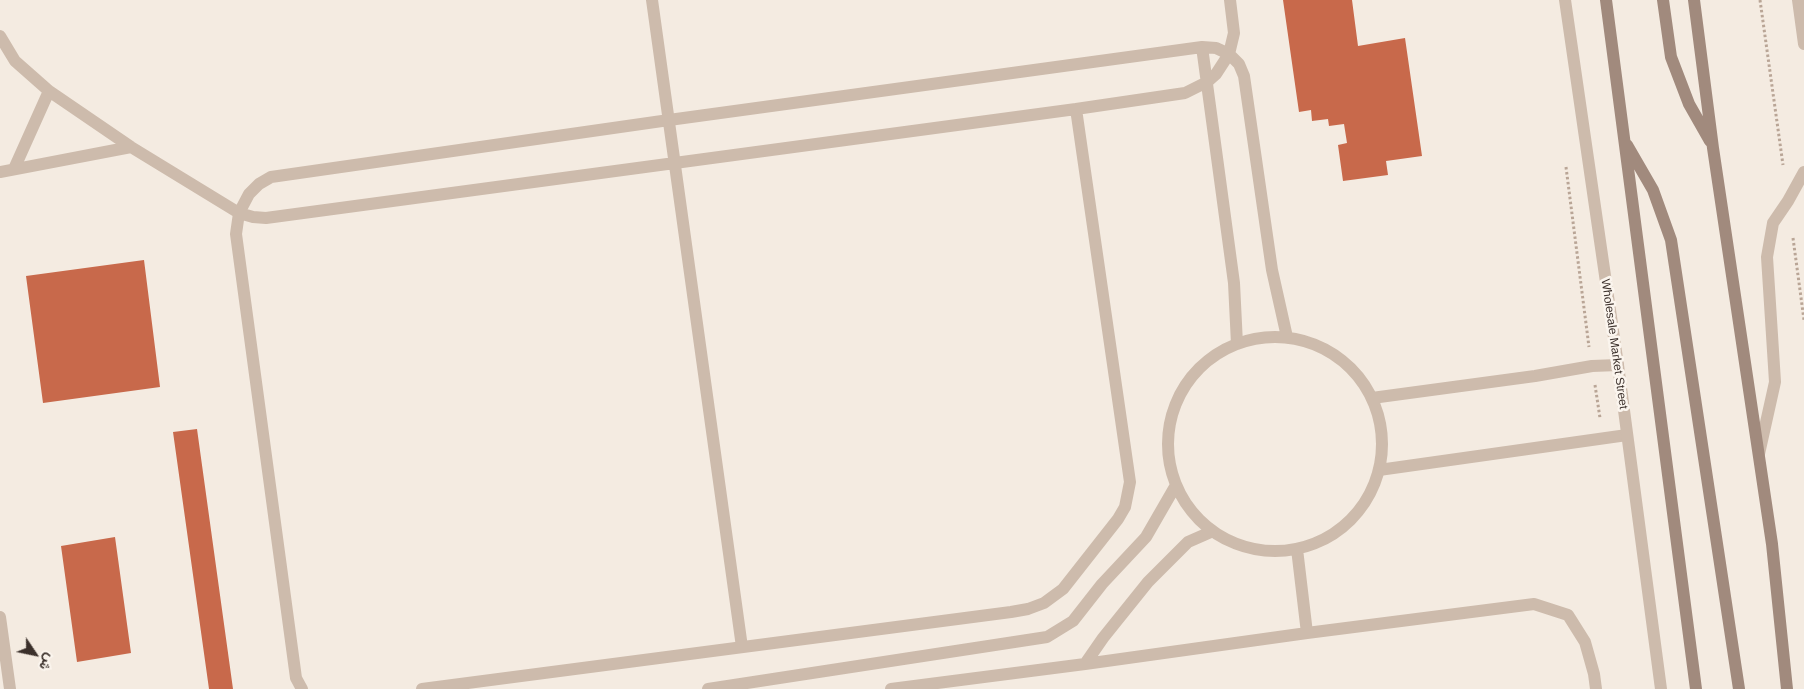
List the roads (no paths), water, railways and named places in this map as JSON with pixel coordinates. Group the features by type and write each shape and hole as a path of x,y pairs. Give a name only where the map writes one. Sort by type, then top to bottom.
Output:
{"main road":[{"path":"1606,0 1696,689"},
{"path":"1663,0 1672,57 1689,104 1713,148"},
{"path":"1694,0 1713,148 1772,544 1787,689"},
{"path":"1624,141 1653,190 1671,240 1739,689"}],"street":[{"path":"652,0 742,647"},
{"path":"0,36 15,62 49,91 131,147 239,213 253,218 279,218 1076,110 1185,93 1207,82 1216,74 1229,54 1234,33 1230,0"},
{"name":"Wholesale Market Street","path":"1564,0 1618,365 1661,689"},
{"path":"1798,0 1804,44"},
{"path":"1202,47 1234,283 1237,344"},
{"path":"302,689 296,678 236,234 239,213 249,194 259,184 271,177 1202,47 1216,48 1229,54 1239,64 1244,76 1272,270 1287,337"},
{"path":"14,169 49,91"},
{"path":"422,689 1028,609 1044,603 1063,589 1118,519 1125,507 1130,482 1076,110"},
{"path":"0,172 131,147"},
{"path":"1759,457 1775,382 1767,257 1773,224 1804,172"},
{"path":"1287,337 1303,340 1337,356 1353,370 1366,386 1381,426 1382,448 1379,470 1372,489 1362,506 1349,521 1334,533 1316,543 1297,549 1275,551 1253,549 1232,542 1213,531 1191,510 1176,485 1170,464 1168,443 1171,422 1177,402 1187,383 1201,367 1218,354 1237,344 1261,338 1287,337"},
{"path":"1372,398 1535,376 1592,366 1618,365"},
{"path":"1379,470 1627,435"},
{"path":"708,689 1047,637 1073,622 1102,584 1146,537 1176,485"},
{"path":"1085,664 1103,638 1148,582 1188,542 1213,531"},
{"path":"1297,549 1307,633"},
{"path":"891,689 1534,604 1568,615 1585,642 1596,689"},
{"path":"0,617 10,689"}]}
